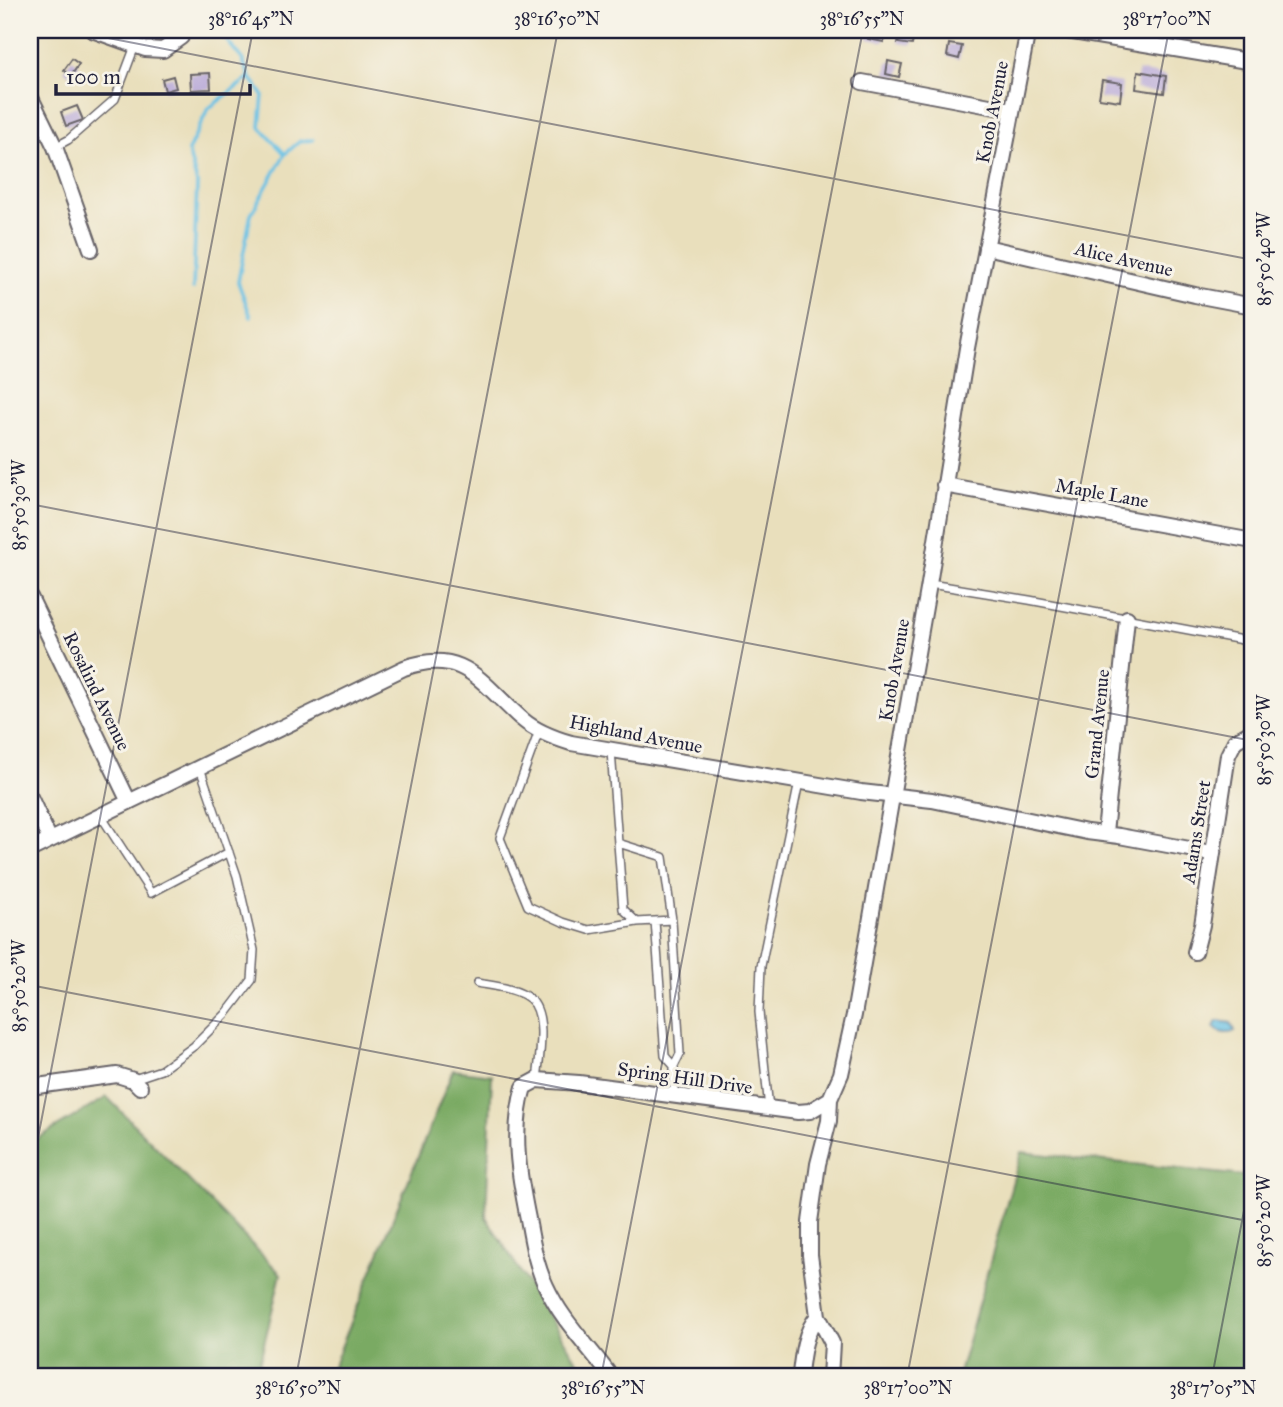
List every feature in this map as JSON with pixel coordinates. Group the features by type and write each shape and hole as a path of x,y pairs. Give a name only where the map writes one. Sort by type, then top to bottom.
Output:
{"street":[{"path":"92,30 135,46 163,50 181,37 182,30"},
{"name":"Knob Avenue","path":"830,1377 832,1343 818,1316 810,1255 810,1222 818,1164 829,1121 830,1100 846,1056 986,247 1028,30"},
{"path":"1061,30 1253,62"},
{"path":"862,82 1011,110"},
{"path":"30,96 55,147 91,249"},
{"name":"Alice Avenue","path":"986,247 1253,306"},
{"name":"Maple Lane","path":"944,485 1253,541"},
{"name":"Rosalind Avenue","path":"30,597 129,802"},
{"name":"Grand Avenue","path":"1105,833 1127,618"},
{"name":"Highland Avenue","path":"30,849 404,668 435,660 453,663 473,674 524,721 539,731 572,743 799,782 932,800 1087,832 1211,853"},
{"name":"Adams Street","path":"1195,952 1202,925 1228,755 1235,741 1253,731"},
{"path":"30,797 50,840"},
{"path":"30,1087 117,1075 136,1083"},
{"path":"534,1081 524,1087 520,1099 516,1143 520,1178 535,1250 545,1285 563,1316 611,1377"},
{"name":"Spring Hill Drive","path":"534,1081 674,1095 769,1109 810,1111 830,1100"},
{"path":"802,1377 800,1374 805,1345 812,1323 818,1316"}],"lane":[{"path":"55,147 68,140 115,99 135,46"},
{"path":"929,584 1253,642"},
{"path":"539,731 500,838 528,906 589,930 637,922 671,920"},
{"path":"611,751 623,909 637,922"},
{"path":"136,1083 161,1070 194,1046 226,1014 252,980 254,950 237,876 200,768"},
{"path":"769,1109 759,1012 761,966 799,782"},
{"path":"101,816 152,893 229,852"},
{"path":"618,843 663,857 671,920 680,1054 674,1066 674,1095"},
{"path":"655,921 665,1056 674,1066"},
{"path":"477,983 518,992 530,998 536,1006 541,1034 534,1081"}],"green space":[{"path":"453,1070 492,1075 486,1217 587,1377 329,1377"},
{"path":"107,1097 281,1274 256,1377 30,1377 30,1143"},
{"path":"1021,1152 1253,1177 1253,1377 958,1377"}],"water":[{"path":"1217,1021 1231,1023 1235,1031 1218,1031 1214,1027"}],"building":[{"path":"870,30 886,30 884,42 868,39"},
{"path":"901,30 915,30 912,45 898,43"},
{"path":"949,44 962,46 959,59 947,56"},
{"path":"72,59 79,64 71,76 64,70"},
{"path":"888,61 902,64 899,77 886,74"},
{"path":"1138,71 1166,76 1164,93 1136,89"},
{"path":"210,73 211,89 191,90 190,74"},
{"path":"173,76 176,88 165,91 162,79"},
{"path":"1102,80 1122,83 1120,101 1099,98"},
{"path":"77,106 83,120 66,126 61,112"}],"waterway":[{"path":"218,30 242,59 250,77 263,95 260,127 285,154 300,141 313,140"},
{"path":"193,289 197,183 188,151 208,109 250,77"},
{"path":"251,317 238,282 251,214 285,154"}]}
